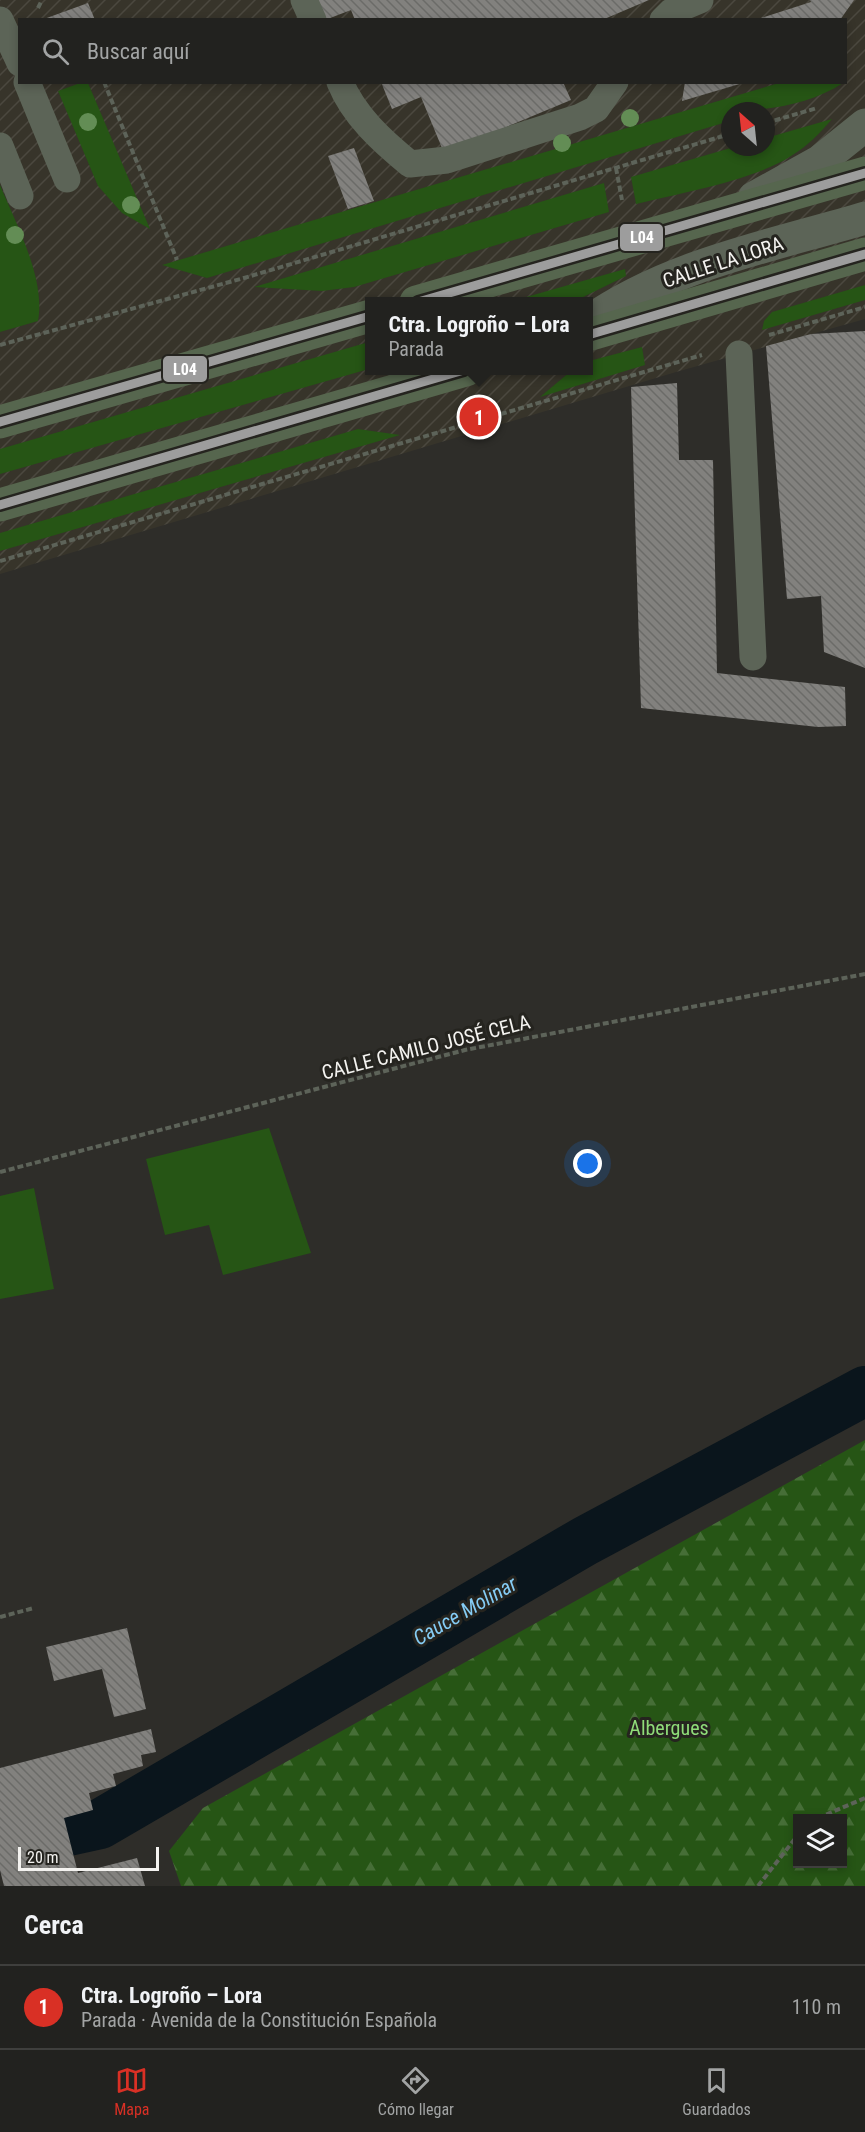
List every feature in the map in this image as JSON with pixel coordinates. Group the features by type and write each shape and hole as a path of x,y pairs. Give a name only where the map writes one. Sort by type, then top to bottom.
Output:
{"highway":[{"path":"434,297 865,173"},
{"path":"593,334 865,254"},
{"path":"0,422 365,316"},
{"path":"0,505 449,375"}],"street":[{"path":"734,210 819,162 865,125"},
{"name":"CALLE LA LORA","path":"593,318 613,304 680,272 865,218"}],"lane":[{"path":"304,0 312,18"},
{"path":"665,18 671,12 700,0"},
{"path":"1,25 18,59"},
{"path":"28,84 67,179"},
{"path":"341,84 360,115 373,131 410,164 447,160 580,117 596,109 614,84"},
{"path":"0,146 20,196"},
{"path":"749,346 753,657"}],"path":[{"path":"105,84 177,260"},
{"path":"0,345 244,278 721,137"},
{"path":"749,346 865,307"},
{"path":"0,561 707,353"},
{"name":"CALLE CAMILO JOSÉ CELA","path":"0,1172 465,1050 865,974"},
{"path":"0,1617 34,1608"},
{"path":"827,1814 865,1798"},
{"path":"758,1886 793,1841"}],"shaded area":[{"path":"0,0 865,0 865,319 676,372 0,574"}],"green space":[{"path":"77,84 88,84 150,229 122,213 98,186 58,91"},
{"path":"776,84 841,84 817,96 775,108 775,102 721,102 721,124 207,278 162,265"},
{"path":"832,119 803,148 776,165 738,179 636,204 631,177 721,151 721,156 775,156 775,135"},
{"path":"604,183 609,212 354,287 322,291 254,287"},
{"path":"0,185 34,270 39,305 38,321 0,332"},
{"path":"625,269 626,276 583,297 526,297"},
{"path":"865,285 865,300 762,330 764,321 772,312"},
{"path":"365,343 365,370 0,474 0,449"},
{"path":"642,347 645,365 540,397 566,375 593,375 593,360"},
{"path":"358,429 400,435 0,551 0,533"},
{"path":"269,1128 311,1253 223,1275 209,1225 165,1235 146,1159"},
{"path":"34,1188 54,1289 0,1299 0,1196"},
{"name":"Albergues","path":"865,1440 865,1886 181,1886 169,1851 203,1808"}],"building":[{"path":"316,0 649,0 607,18 354,18 351,10 324,18"},
{"path":"810,0 854,0 841,18 761,18 811,2"},
{"path":"88,3 94,18 47,18"},
{"path":"382,84 564,84 571,100 444,153 421,97 392,109"},
{"path":"685,84 740,84 682,101"},
{"path":"354,148 374,201 348,209 328,156"},
{"path":"865,331 865,668 824,652 821,596 787,599 766,346 811,334"},
{"path":"677,383 679,460 713,460 717,673 845,687 846,726 818,727 641,708 631,387"},
{"path":"127,1628 146,1709 114,1717 102,1669 54,1681 46,1647"},
{"path":"151,1729 156,1752 141,1755 143,1766 113,1774 116,1786 89,1793 93,1810 64,1818 78,1873 137,1858 145,1886 4,1886 0,1870 0,1768"}],"waterway":[{"name":"Cauce Molinar","path":"68,1831 100,1824 585,1541 865,1391"}],"transit line":[{"name":"L04","path":"435,297 865,173"},
{"name":"L04","path":"593,334 865,254"},
{"name":"L04","path":"0,422 365,317"},
{"name":"L04","path":"0,505 447,375"}],"place":[{"name":"Ctra. Logroño – Lora","path":"479,417"}]}
